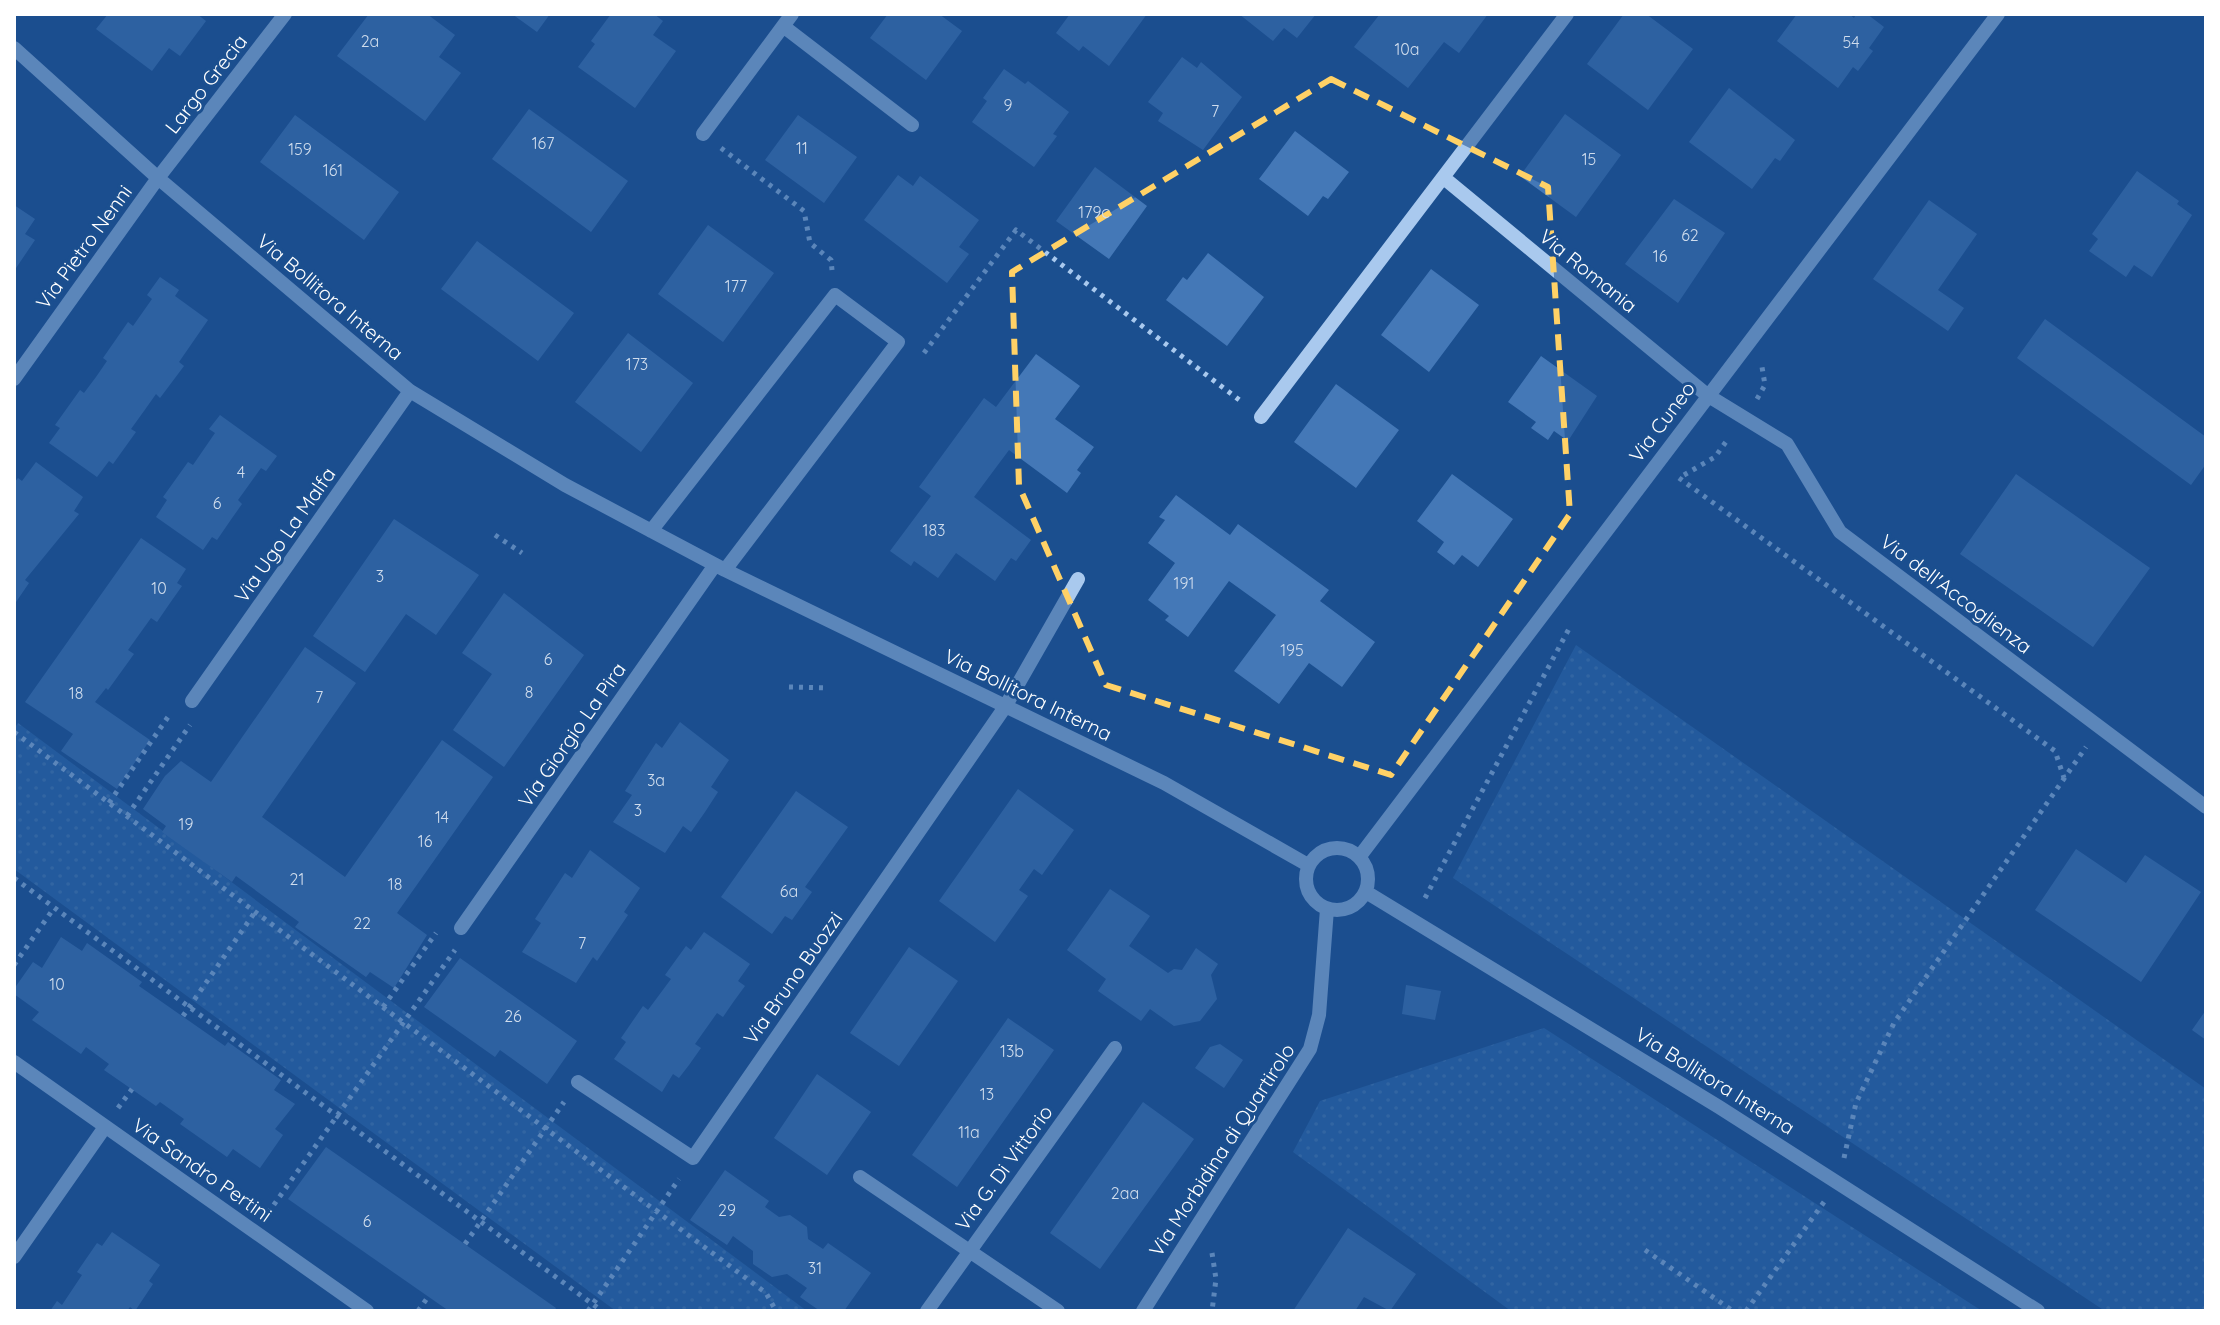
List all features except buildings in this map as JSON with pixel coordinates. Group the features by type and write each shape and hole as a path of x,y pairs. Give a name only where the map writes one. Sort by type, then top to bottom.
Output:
{"street":[{"name":"Largo Grecia","path":"158,178 285,14"},
{"path":"1261,417 1567,14"},
{"name":"Via Cuneo","path":"1360,856 1998,14"},
{"path":"703,134 787,20 912,125"},
{"name":"Via Bollitora Interna","path":"14,48 158,178 410,391 565,485 651,531 1178,790 1308,865"},
{"name":"Via Pietro Nenni","path":"14,379 158,178"},
{"name":"Via Romania","path":"1444,178 1707,395"},
{"path":"651,531 835,295 898,342 720,567"},
{"name":"Via Ugo La Malfa","path":"192,701 410,391"},
{"name":"Via dell'Accoglienza","path":"1707,395 1787,444 1840,532 2206,807"},
{"name":"Via Giorgio La Pira","path":"461,928 720,567"},
{"name":"Via Bruno Buozzi","path":"693,1158 1005,707 1078,579"},
{"path":"1327,848 1345,848 1360,856 1369,877 1366,892 1345,909 1327,909 1308,891 1308,865 1327,848"},
{"name":"Via Bollitora Interna","path":"1366,892 1838,1183 2038,1311"},
{"name":"Via Morbidina di Quartirolo","path":"1143,1311 1310,1049 1319,1015 1327,909"},
{"name":"Via G. Di Vittorio","path":"927,1311 1115,1048"},
{"name":"Via Sandro Pertini","path":"14,1062 363,1310"},
{"path":"578,1082 693,1158"},
{"path":"14,1257 105,1127"},
{"path":"860,1177 1058,1311"}],"path":[{"path":"703,134 804,211 810,243 831,260 835,295"},
{"path":"898,342 920,358 1016,230 1261,417"},
{"path":"1670,483 1715,457 1736,428"},
{"path":"1679,478 2055,751 2064,779"},
{"path":"495,535 522,553"},
{"path":"1424,900 1575,618"},
{"path":"789,687 828,688"},
{"path":"109,803 183,695 192,701 201,708 127,816"},
{"path":"1746,1311 1838,1183 1856,1103 1894,1023 2100,727"},
{"path":"14,732 766,1293 776,1311"},
{"path":"14,878 602,1311"},
{"path":"14,965 54,908"},
{"path":"183,1016 255,912"},
{"path":"267,1215 468,933 446,918 383,1007"},
{"path":"118,1108 132,1089"},
{"path":"465,1244 562,1105"},
{"path":"588,1311 693,1158"},
{"path":"1645,1250 1733,1311"},
{"path":"418,1311 428,1297"}],"highlighted area":[{"path":"1331,79 1548,187 1570,514 1391,775 1106,685 1019,486 1012,272"}],"shaded area":[{"path":"1576,645 2206,1089 2206,1311 2105,1311 1453,878"},
{"path":"18,723 807,1311 616,1311 14,869 14,729"},
{"path":"1544,1028 1982,1311 1511,1311 1293,1152 1320,1101"}]}
